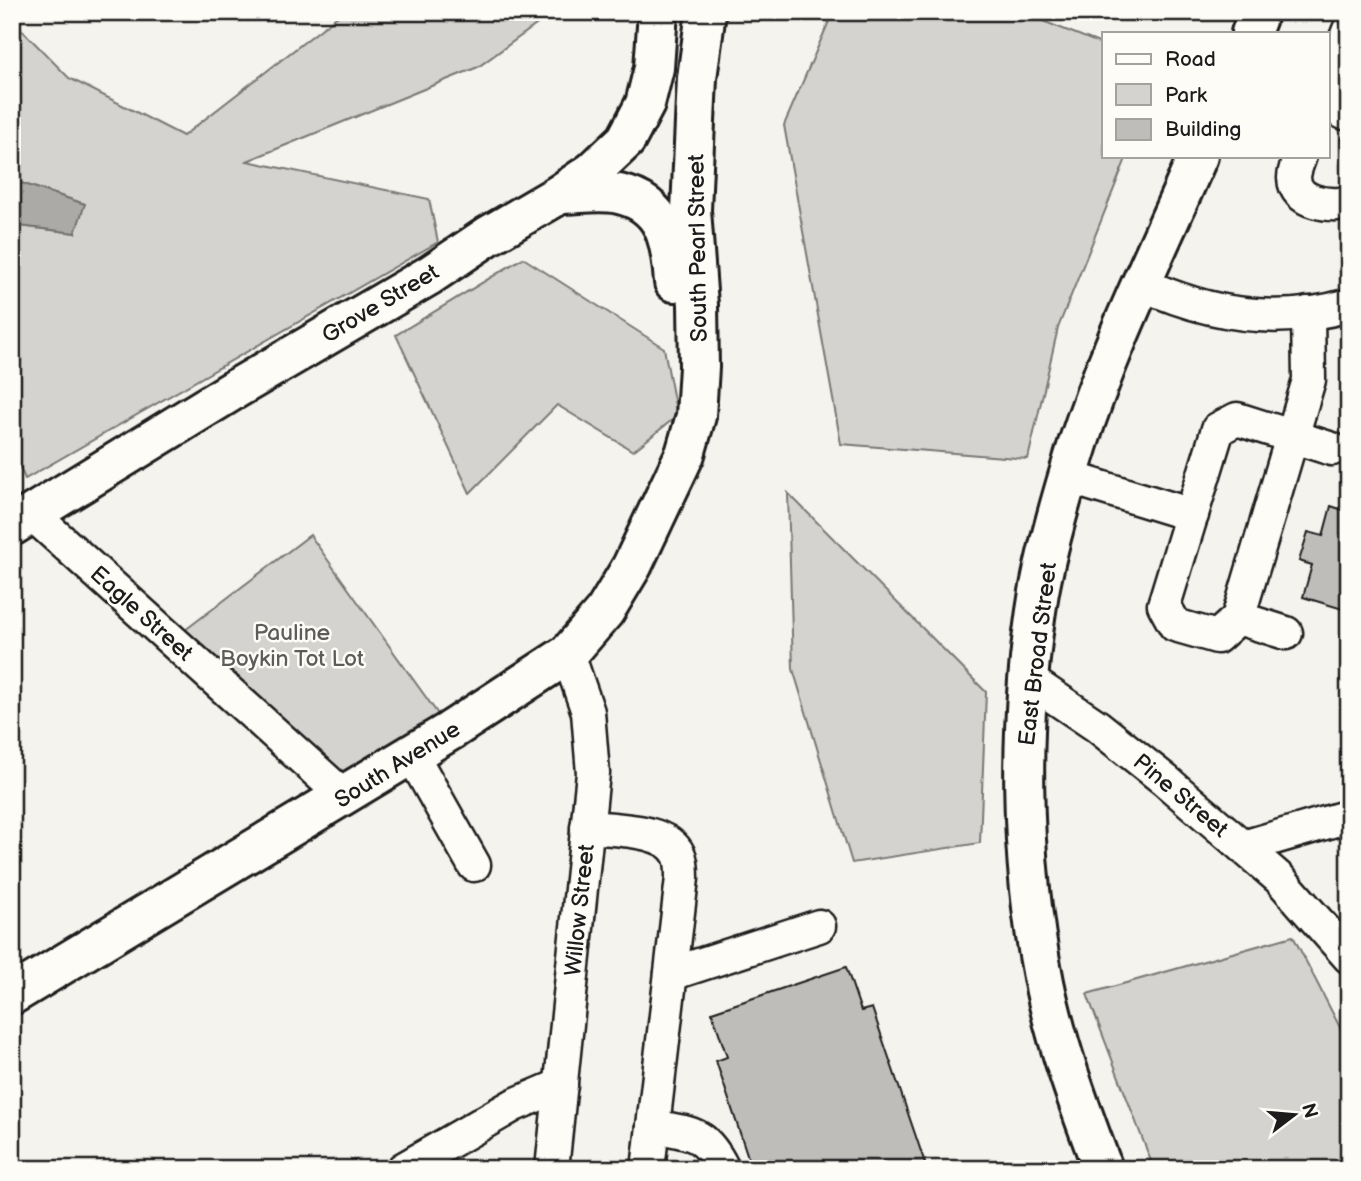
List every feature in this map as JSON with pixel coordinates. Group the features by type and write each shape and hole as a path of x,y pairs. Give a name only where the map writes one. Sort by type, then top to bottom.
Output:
{"main road":[{"name":"Grove Street","path":"22,520 237,387 430,275 592,172 626,140 645,104 654,68 658,12"},
{"name":"South Pearl Street","path":"689,441 696,416 699,368 698,305 691,211 697,78 706,12"},
{"path":"1251,32 1259,12"},
{"name":"East Broad Street","path":"1103,1169 1061,1049 1044,984 1034,930 1028,869 1024,770 1029,680 1040,592 1069,477 1104,370 1197,158"},
{"path":"560,194 618,194 637,200 659,217 671,248 689,441"},
{"name":"South Avenue","path":"12,996 345,797 568,654 606,611 632,566 689,441"}],"street":[{"path":"1332,101 1346,45"},
{"path":"1299,158 1294,176 1296,186 1305,195 1316,203 1331,206 1349,203"},
{"path":"1142,284 1172,298 1211,310 1259,316 1308,313 1349,305"},
{"path":"1308,313 1309,380 1292,436 1238,618 1217,637 1175,625 1164,605 1218,429 1237,419 1292,436 1332,449"},
{"path":"1069,477 1192,514"},
{"name":"Eagle Street","path":"22,520 345,797"},
{"path":"1238,618 1286,632"},
{"name":"Willow Street","path":"552,1169 593,773 588,712 568,654"},
{"name":"Pine Street","path":"1029,680 1097,726 1243,847 1349,816"},
{"path":"412,755 474,865"},
{"path":"587,827 666,839 680,856 682,878 648,1169"},
{"path":"1243,847 1280,879 1349,957"},
{"path":"671,974 819,926"},
{"path":"403,1169 514,1105 561,1085"},
{"path":"653,1126 702,1137 715,1152 723,1169"}],"green space":[{"path":"343,12 554,12 478,67 247,161 429,199 438,242 25,479 12,449 12,225 75,233 84,204 12,180 12,20 69,78 183,136"},
{"path":"833,12 1020,12 1102,44 1102,158 1126,158 1058,328 1028,459 841,444 784,125"},
{"path":"523,258 664,348 677,416 633,451 557,405 470,493 396,335"},
{"path":"788,493 986,692 980,843 852,863 793,669"},
{"name":"Pauline Boykin Tot Lot","path":"310,535 450,731 345,797 172,640"},
{"path":"1293,936 1349,1045 1349,1113 1341,1116 1349,1143 1349,1169 1154,1169 1087,994"}],"shaded area":[{"path":"12,180 85,204 75,233 12,225"}],"building":[{"path":"1349,135 1349,179 1348,179 1341,137"},
{"path":"1331,506 1349,512 1349,611 1303,597 1312,565 1299,561 1308,532 1323,536"},
{"path":"846,967 861,1011 872,1008 927,1169 752,1169 716,1061 727,1057 712,1012"}]}
